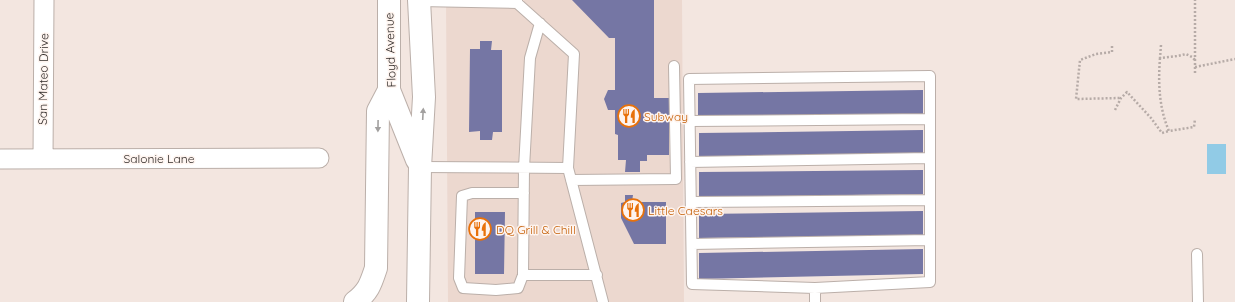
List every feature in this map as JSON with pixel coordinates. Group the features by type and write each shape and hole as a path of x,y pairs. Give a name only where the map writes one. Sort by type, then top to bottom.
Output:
{"street":[{"name":"San Mateo Drive","path":"43,159 44,0"},
{"name":"Floyd Avenue","path":"389,0 390,90 420,167"},
{"name":"Floyd Avenue","path":"418,302 420,167 424,97 419,1"},
{"path":"355,302 364,295 369,288 376,268 378,112 390,90"},
{"name":"Salonie Lane","path":"0,159 319,158"}],"lane":[{"path":"419,1 517,2 574,54 568,168 604,302"},
{"path":"524,193 472,193 462,196 459,278 463,288 496,290 518,288 523,275 524,193 524,168 530,58 540,23"},
{"path":"571,180 676,179 674,66"},
{"path":"930,76 930,119 930,282 815,288 692,284 689,78 930,76"},
{"path":"690,121 930,119"},
{"path":"690,162 930,158"},
{"path":"420,167 568,168"},
{"path":"691,202 930,200"},
{"path":"692,244 930,240"},
{"path":"1197,254 1198,302"},
{"path":"523,275 597,275"},
{"path":"815,288 815,302"}],"path":[{"path":"1195,0 1195,73"},
{"path":"1161,45 1159,71 1162,110 1169,131"},
{"path":"1112,46 1112,52 1096,54 1080,60 1076,99 1121,98"},
{"path":"1160,58 1186,54 1195,60"},
{"path":"1195,67 1235,59"},
{"path":"1115,110 1121,98 1127,92 1151,118 1162,133 1194,127 1195,119"}],"shaded area":[{"path":"446,0 682,0 684,302 448,302"}],"water":[{"path":"1207,144 1226,144 1226,174 1207,174"}],"building":[{"path":"572,0 654,0 654,98 669,98 669,155 647,155 647,161 640,161 640,172 625,172 626,160 618,160 618,135 615,134 615,110 608,110 604,99 608,90 615,90 615,38 609,38"},
{"path":"480,41 492,41 491,50 502,50 502,132 493,132 492,140 480,140 480,131 469,132 470,49 480,49"},
{"path":"923,90 923,114 698,118 698,93"},
{"path":"923,130 923,155 699,158 699,133"},
{"path":"923,170 923,194 699,197 699,172"},
{"path":"625,195 633,195 632,202 666,202 666,244 634,244 621,218 621,203 625,202"},
{"path":"923,211 923,235 699,238 699,214"},
{"path":"475,212 505,212 504,274 475,274"},
{"path":"923,249 923,274 699,279 699,253"}],"place":[{"name":"Subway","path":"629,116"},
{"name":"Little Caesars","path":"633,210"},
{"name":"DQ Grill & Chill","path":"480,229"}]}
